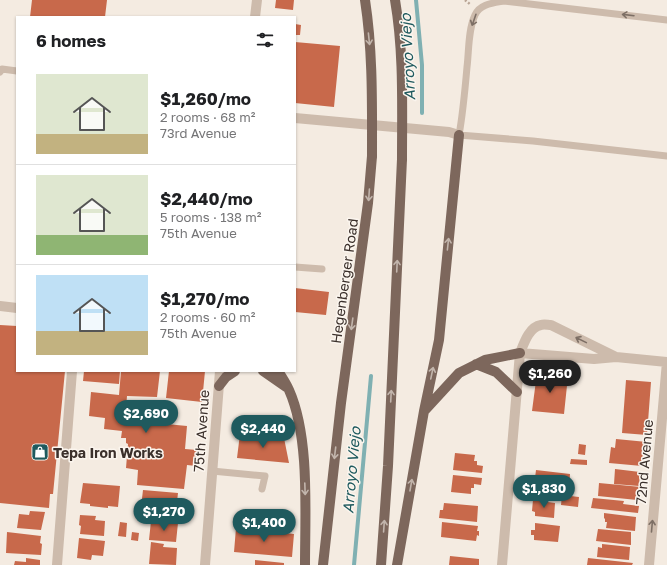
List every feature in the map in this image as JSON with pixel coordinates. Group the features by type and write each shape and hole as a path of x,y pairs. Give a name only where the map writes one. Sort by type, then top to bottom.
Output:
{"main road":[{"name":"Hegenberger Road","path":"323,565 341,403 368,203 372,156 371,57 365,0"},
{"path":"381,565 388,466 402,159 401,56 395,0"},
{"path":"397,565 424,411 439,340 459,135"},
{"path":"424,411 459,373 485,360 520,353"},
{"path":"476,364 496,372 517,392"},
{"path":"218,386 226,377 234,372"},
{"path":"264,372 289,389"},
{"path":"279,372 289,389 297,415 303,454 305,565"}],"street":[{"path":"255,16 257,0"},
{"path":"296,118 449,132 459,135"},
{"path":"0,306 16,308"},
{"path":"502,565 520,353 528,335 534,328 541,325 551,325 616,357"},
{"path":"520,353 594,359 616,357 667,362"},
{"name":"72nd Avenue","path":"649,565 667,362"},
{"path":"57,565 72,372"},
{"name":"75th Avenue","path":"205,565 220,372"}],"lane":[{"path":"667,20 504,1 482,7 475,15 471,28 464,104 459,135 533,141 667,156"},
{"path":"0,72 2,69 16,71"},
{"path":"296,267 322,269"},
{"path":"212,471 265,476 262,488"}],"building":[{"path":"32,0 107,0 105,16 30,16"},
{"path":"276,0 294,0 293,10 275,8"},
{"path":"296,24 301,25 300,35 296,35"},
{"path":"296,42 340,46 334,107 296,103"},
{"path":"296,288 329,292 326,315 296,312"},
{"path":"0,325 16,326 16,372 65,372 53,494 50,494 49,508 0,503"},
{"path":"84,372 120,372 119,384 83,381"},
{"path":"121,372 160,372 157,397 127,396 125,420 187,426 185,449 197,450 196,466 187,465 184,489 137,485 138,470 126,468 128,444 126,443 126,438 121,438 122,431 104,429 105,418 89,416 91,392 119,395"},
{"path":"169,372 205,372 202,402 166,398"},
{"path":"537,373 568,376 564,414 532,411"},
{"path":"626,380 651,382 647,435 622,433"},
{"path":"240,434 284,438 289,463 237,458"},
{"path":"616,439 647,442 646,450 643,449 642,466 609,463 611,447 615,448"},
{"path":"579,444 586,445 585,455 578,454"},
{"path":"455,453 475,455 474,461 477,461 477,465 483,466 482,473 453,470"},
{"path":"571,459 587,460 587,465 570,464"},
{"path":"615,469 640,472 639,486 614,484"},
{"path":"536,470 570,474 569,490 537,487 538,481 537,478 535,478"},
{"path":"453,475 482,478 481,485 474,484 474,488 471,488 471,494 451,492"},
{"path":"83,483 120,486 118,507 108,506 108,508 80,503"},
{"path":"599,483 641,487 640,492 638,492 637,500 598,496"},
{"path":"143,490 178,493 176,510 171,510 170,512 141,507"},
{"path":"562,495 579,497 578,507 561,505"},
{"path":"593,498 624,501 623,504 639,506 638,513 591,508"},
{"path":"533,500 555,503 554,518 535,516 535,512 532,511"},
{"path":"444,503 478,506 477,522 439,518 440,510 443,510"},
{"path":"30,511 45,512 41,530 17,528 19,514 29,515"},
{"path":"604,513 636,517 635,531 606,528 607,522 605,522"},
{"path":"80,515 96,516 95,520 105,521 104,536 80,534"},
{"path":"151,521 178,523 176,542 149,540"},
{"path":"120,522 127,523 126,537 118,536"},
{"path":"442,522 478,526 477,531 479,531 479,536 477,535 476,541 441,537"},
{"path":"535,523 560,526 558,542 534,540 534,535 531,535 531,530 535,530"},
{"path":"236,528 294,534 292,557 234,552"},
{"path":"598,529 631,532 631,545 596,541"},
{"path":"7,532 41,536 41,555 6,553"},
{"path":"132,532 139,533 138,541 131,540"},
{"path":"79,538 105,541 103,556 92,555 91,560 77,558"},
{"path":"151,542 164,544 163,547 177,548 176,565 149,564"},
{"path":"602,544 630,547 629,560 597,557 598,547 602,548"},
{"path":"450,556 479,559 479,565 449,565"},
{"path":"26,558 40,560 40,565 14,565 15,561 26,562"},
{"path":"588,558 633,563 632,565 587,565"},
{"path":"255,560 284,563 284,565 255,565"}],"waterway":[{"name":"Arroyo Viejo","path":"416,0 422,65 422,113"},
{"name":"Arroyo Viejo","path":"354,565 371,376"}],"place":[{"name":"Tepa Iron Works","path":"40,452"}]}
